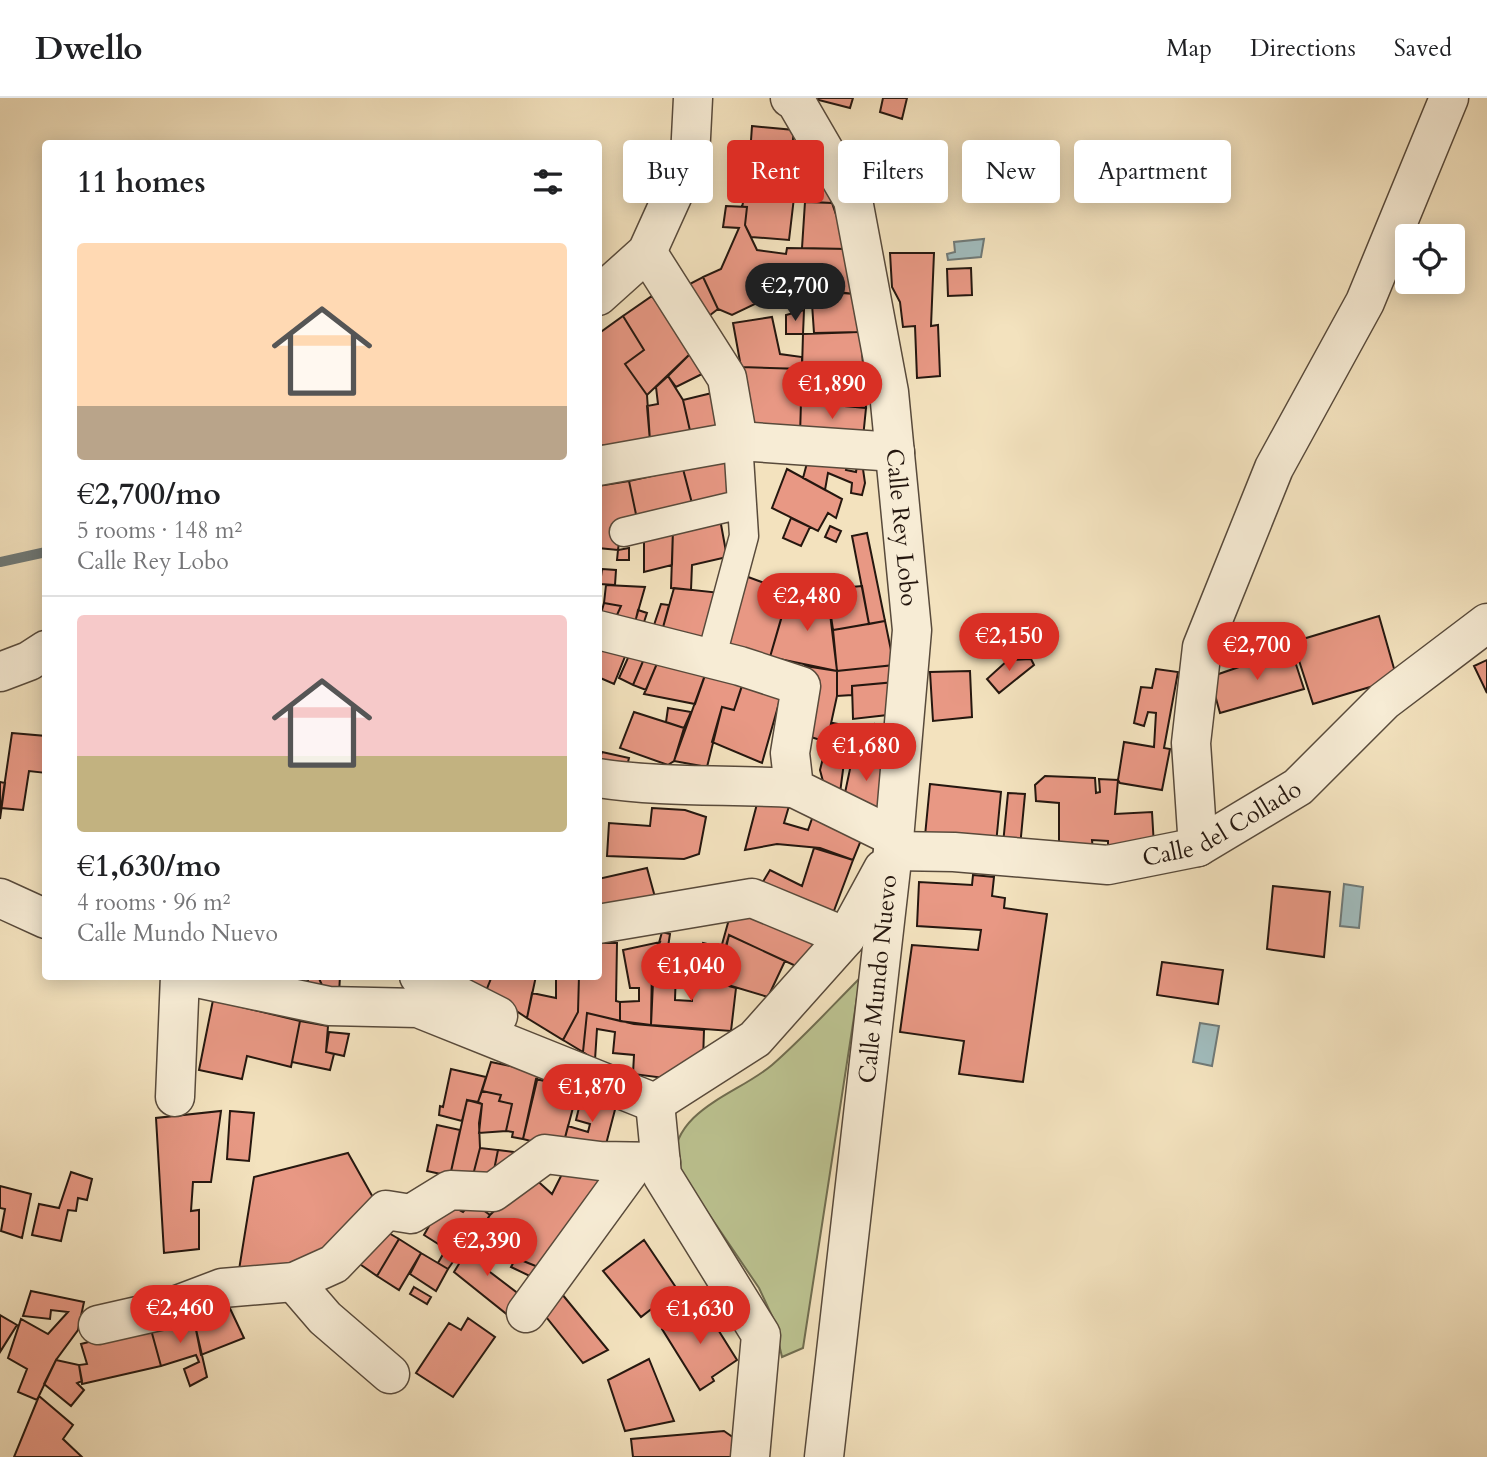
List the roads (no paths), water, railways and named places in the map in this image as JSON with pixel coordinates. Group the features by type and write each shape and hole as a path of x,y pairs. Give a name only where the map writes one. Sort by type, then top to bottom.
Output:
{"street":[{"path":"602,292 647,252 690,157 693,98"},
{"name":"Calle Rey Lobo","path":"790,98 796,102 853,200 889,392 912,630 893,844"},
{"path":"1198,847 1191,743 1202,647 1274,468 1365,302 1449,98"},
{"path":"647,252 727,378 738,441 744,537 711,659"},
{"path":"602,465 738,441 895,452"},
{"path":"624,532 742,504"},
{"name":"Calle del Collado","path":"893,844 1108,865 1198,847 1298,787 1384,701 1487,623"},
{"path":"602,631 801,686 790,753 794,788"},
{"path":"0,672 29,661 42,653"},
{"path":"602,779 647,786 722,783 794,788 893,844"},
{"name":"Calle Mundo Nuevo","path":"655,1103 755,1038 846,937 893,844"},
{"name":"Calle Mundo Nuevo","path":"824,1457 893,844"},
{"path":"0,898 42,917"},
{"path":"602,923 752,898 846,937"},
{"path":"175,1097 180,980"},
{"path":"206,980 329,1006 418,1009 655,1103 648,1162 526,1313"},
{"path":"427,980 591,1063 585,1075"},
{"path":"98,1325 164,1310 222,1288 295,1282 334,1264 386,1210 411,1214 450,1190 493,1192 545,1154 600,1161 648,1162 662,1175 761,1335 750,1457"},
{"path":"295,1282 325,1318 390,1374"}],"water":[{"path":"984,239 981,257 948,260 947,254 955,252 954,242"},
{"path":"1344,884 1363,887 1359,928 1340,926"},
{"path":"1200,1023 1219,1026 1212,1066 1193,1062"}],"waterway":[{"path":"0,562 42,553"}]}
